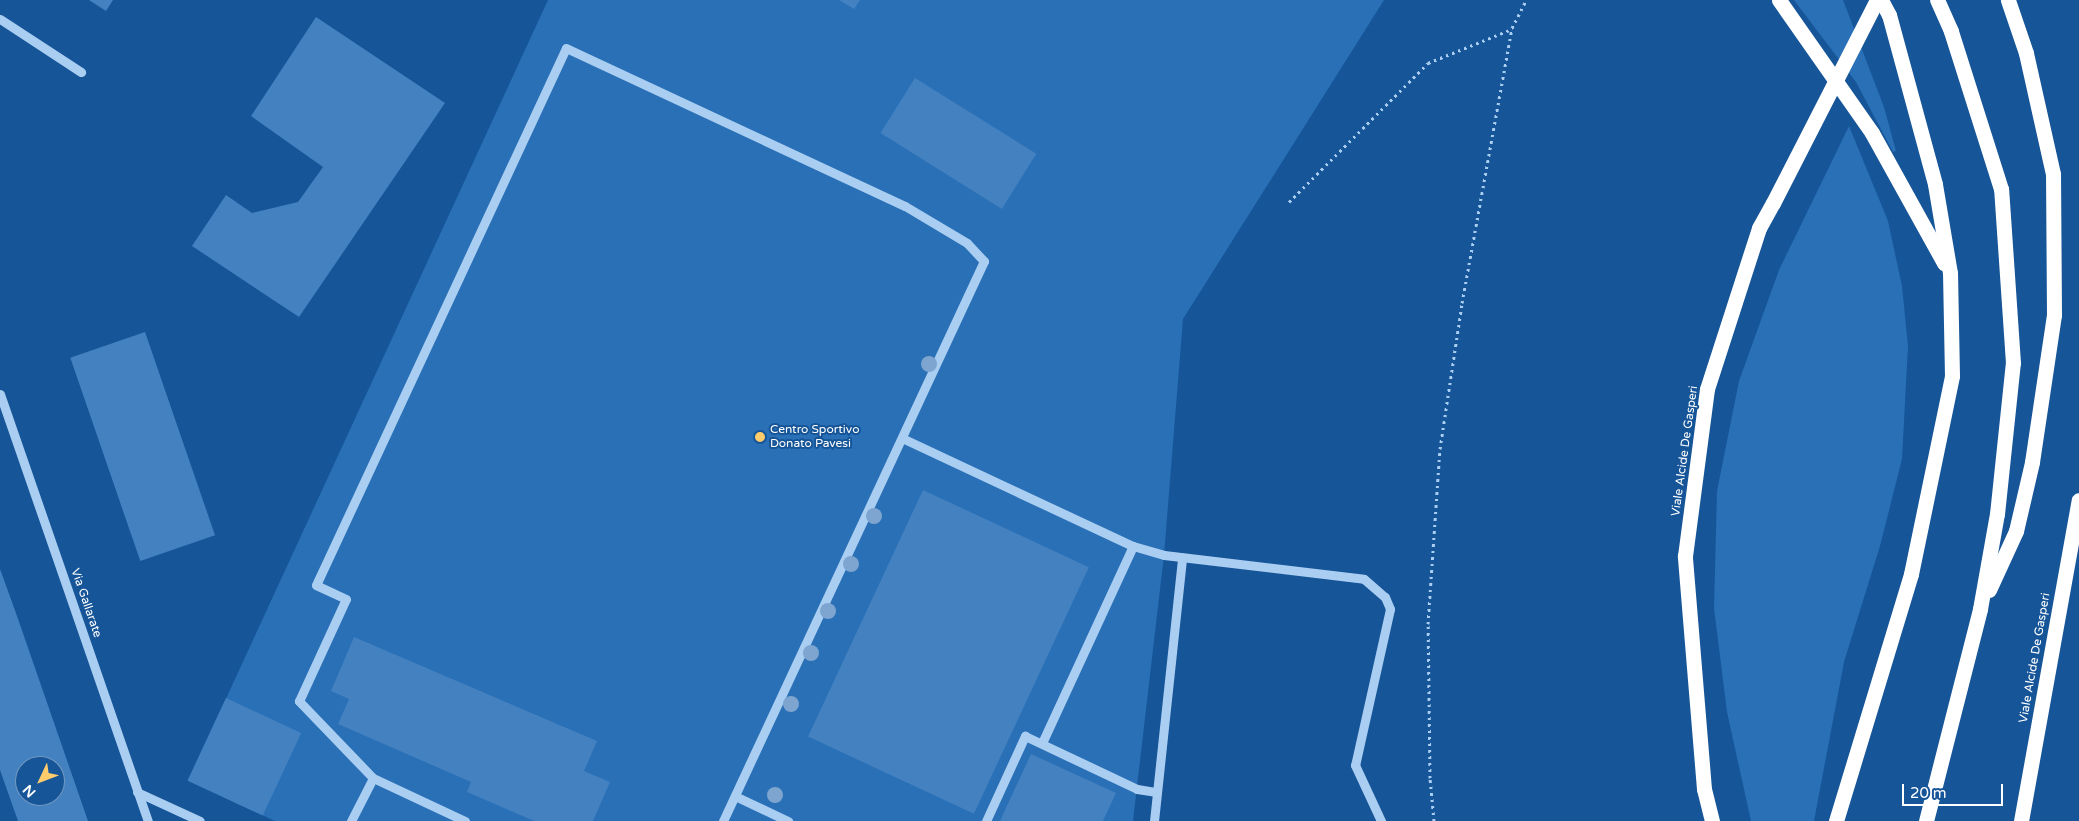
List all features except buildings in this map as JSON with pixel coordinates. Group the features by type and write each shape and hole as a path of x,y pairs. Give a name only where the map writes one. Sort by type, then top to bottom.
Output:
{"highway":[{"path":"1779,0 1872,133 1950,273"},
{"name":"Viale Alcide De Gasperi","path":"1712,821 1704,789 1685,556 1707,389 1759,228 1877,0"},
{"path":"1836,821 1913,565 1952,376 1950,273 1935,184 1888,15 1881,0"},
{"path":"1926,821 1980,609 1997,514 2013,363 2001,189 1951,30 1937,0"},
{"path":"1980,609 2016,531 2032,462 2054,314 2053,174 2026,53 2008,0"},
{"name":"Viale Alcide De Gasperi","path":"2021,821 2079,500"}],"street":[{"path":"0,19 81,72"},
{"path":"465,821 373,778 299,701 346,599 316,585 566,48 905,206 966,243 984,261 723,821"},
{"name":"Via Gallarate","path":"0,394 148,821"},
{"path":"902,438 1133,546 1182,557 1364,579 1386,597 1390,609 1355,765 1381,821"},
{"path":"1042,743 1133,546"},
{"path":"1154,821 1182,557"},
{"path":"986,821 1026,736 1137,789 1157,792"},
{"path":"351,821 373,778"},
{"path":"137,792 200,821"},
{"path":"735,796 788,821"}],"path":[{"path":"1434,821 1430,778 1428,624 1440,449 1462,303 1512,28 1526,0"},
{"path":"1289,202 1428,63 1512,28"}],"shaded area":[{"name":"Centro Sportivo Donato Pavesi","path":"548,0 1384,0 1183,319 1164,555 1133,821 275,821 188,781"},
{"path":"1794,0 1843,0 1884,107 1896,151 1893,152 1856,82"},
{"path":"1849,126 1888,221 1902,286 1908,346 1902,459 1880,546 1844,662 1814,821 1751,821 1727,712 1714,608 1717,491 1739,381 1779,270"}],"place":[{"name":"Centro Sportivo Donato Pavesi","path":"760,437"}]}
